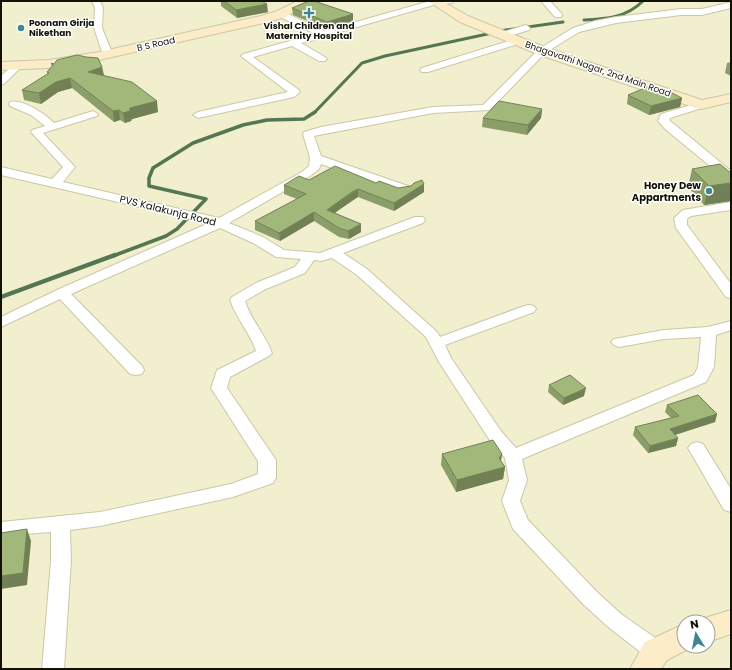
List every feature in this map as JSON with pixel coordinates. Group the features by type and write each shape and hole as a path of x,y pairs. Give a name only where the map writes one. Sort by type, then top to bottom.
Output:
{"street":[{"path":"96,1 99,8 98,28 108,55"},
{"name":"B S Road","path":"1,66 49,64 108,55 241,25 281,14 307,1"},
{"path":"198,115 295,92 246,56 325,35 435,2 449,1"},
{"path":"546,1 558,14"},
{"name":"Bhagavathi Nagar, 2nd Main Road","path":"435,2 464,19 542,51 701,105"},
{"path":"1,323 215,221 306,174 315,167 316,158 308,134 433,110 486,108 542,51 576,30 591,25 681,12 702,12 731,5"},
{"path":"718,8 731,14"},
{"path":"281,14 325,35"},
{"path":"501,34 526,28"},
{"path":"425,70 518,41"},
{"path":"294,43 322,60"},
{"path":"1,82 17,66"},
{"path":"731,98 665,116 663,120 668,127 731,177"},
{"path":"14,104 43,116 52,127"},
{"path":"55,183 69,167 36,132 93,114"},
{"path":"316,158 407,190"},
{"name":"PVS Kalakunja Road","path":"1,171 215,221 258,240 281,254 321,257 419,220"},
{"path":"731,206 687,213 680,218 681,225 731,294"},
{"path":"334,253 362,272 432,335 444,359 495,435 513,456 518,480 511,501 520,524 590,598 614,620 650,660 676,642"},
{"path":"1,529 60,524 116,516 233,490 267,478 267,460 219,388 223,374 264,353 261,342 239,308 237,300 261,286 300,270 310,256"},
{"path":"62,293 136,370"},
{"path":"437,343 529,309"},
{"path":"619,342 665,334 709,332 731,325"},
{"path":"513,456 700,378 706,367 709,332"},
{"path":"697,448 731,505"},
{"path":"53,669 61,561 60,524"},
{"path":"716,627 731,622"}],"building":[{"path":"224,1 262,1 267,4 236,10"},
{"path":"309,1 314,1 353,14 327,22 292,8"},
{"path":"77,55 98,58 102,67 88,72 132,82 157,101 130,108 130,111 123,113 119,110 113,111 70,78 56,82 39,93 22,90 49,73 47,72 53,65 51,63 54,64 57,60"},
{"path":"652,85 682,98 651,106 628,95"},
{"path":"499,101 542,109 528,125 483,118"},
{"path":"720,164 731,173 731,183 709,186 692,169"},
{"path":"335,166 376,183 379,181 398,188 411,186 422,180 424,184 394,203 358,189 352,192 327,210 361,224 348,231 339,228 314,212 279,233 255,221 306,194 284,185 299,176 309,180"},
{"path":"570,375 586,388 564,398 549,385"},
{"path":"698,395 717,414 670,429 678,438 650,446 635,427 679,416 667,405"},
{"path":"493,440 502,454 499,458 505,467 457,480 442,454"},
{"path":"27,529 23,573 1,576 1,533"}],"waterway":[{"path":"584,20 608,18 623,14 630,11 643,1"},
{"path":"499,31 563,22"},
{"path":"315,112 362,63 385,56 492,33"},
{"path":"113,256 166,236 177,229 206,199 149,186 149,178 153,168 193,143 243,125 267,120 304,119 315,112"},
{"path":"1,297 115,255"}],"place":[{"name":"Vishal Children and Maternity Hospital","path":"309,13"},
{"name":"Poonam Girija Nikethan","path":"21,28"},
{"name":"Honey Dew Appartments","path":"709,191"}]}
